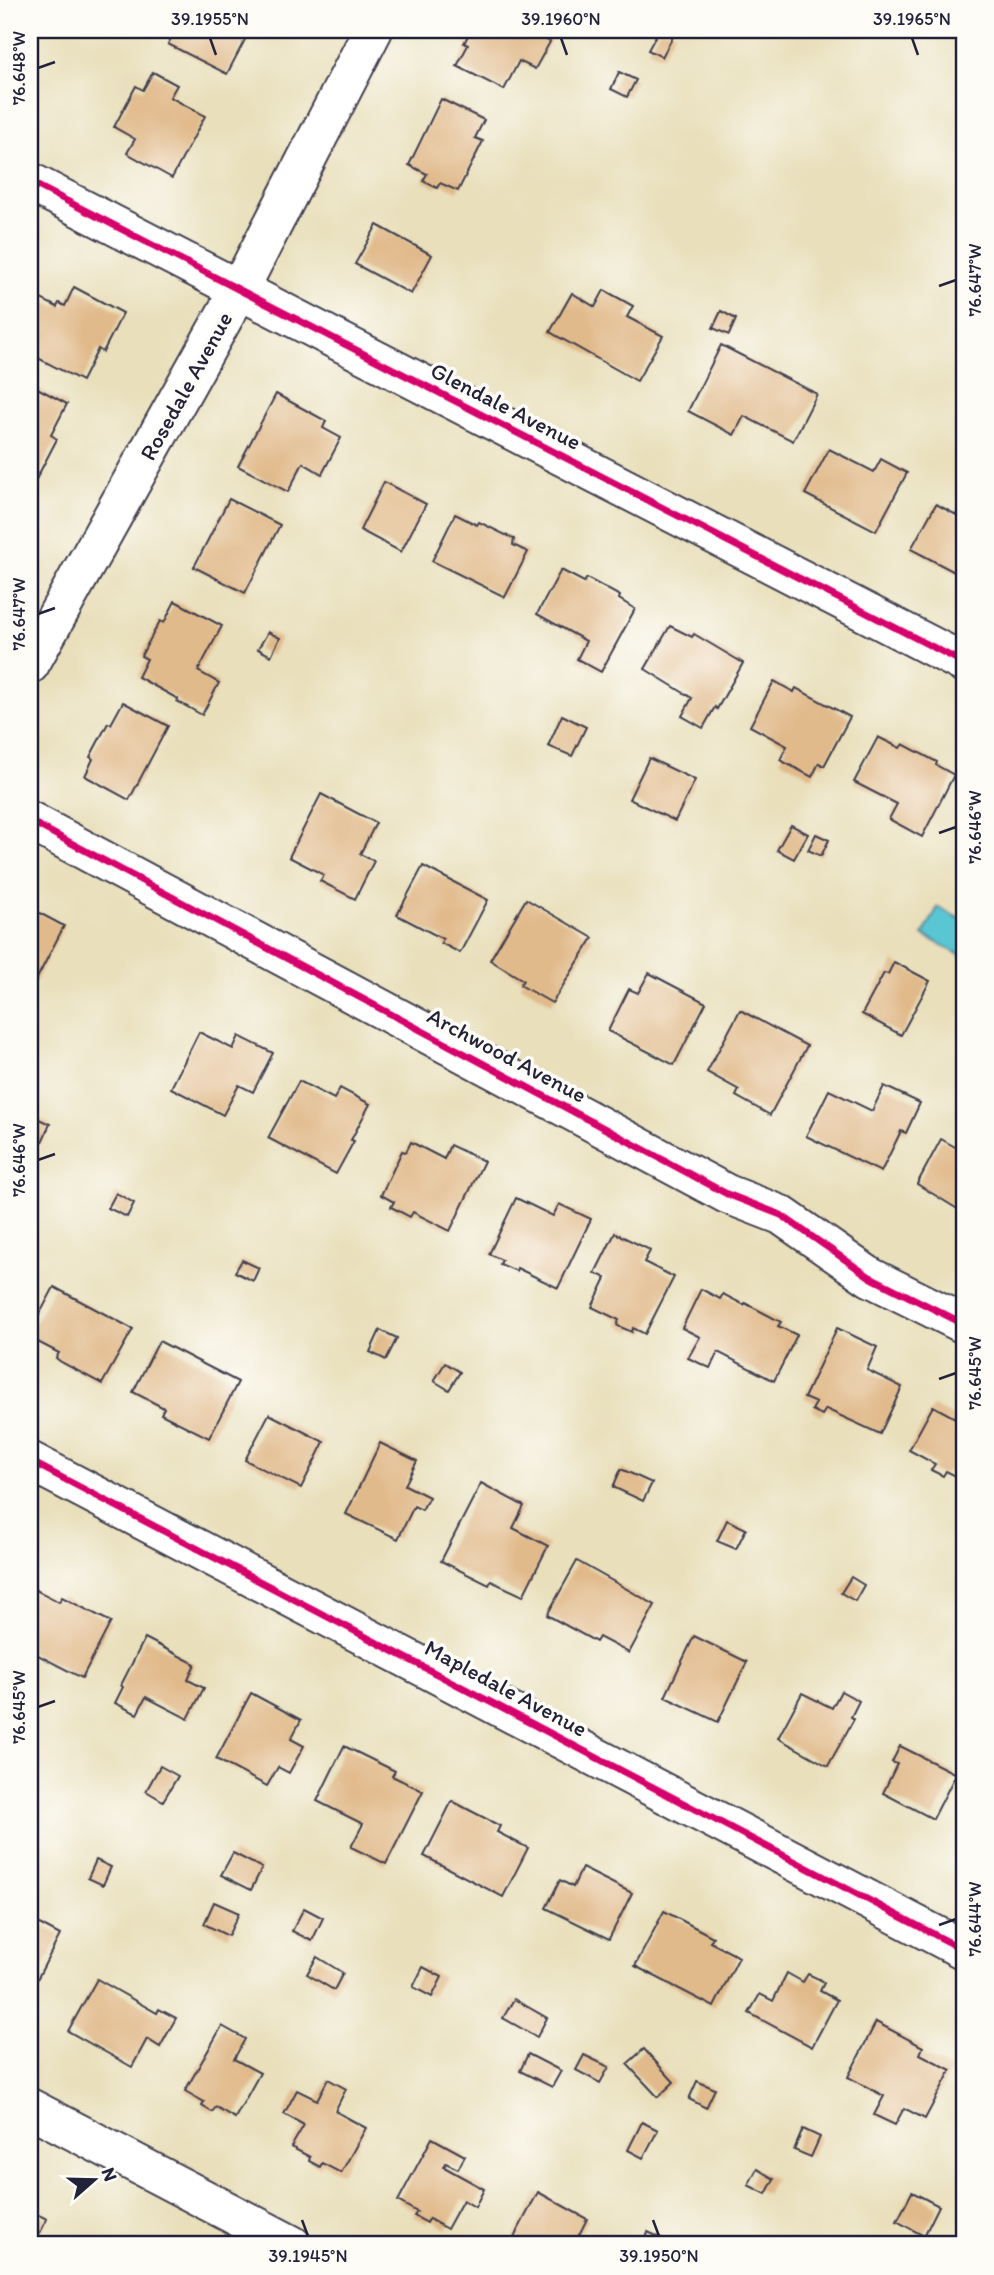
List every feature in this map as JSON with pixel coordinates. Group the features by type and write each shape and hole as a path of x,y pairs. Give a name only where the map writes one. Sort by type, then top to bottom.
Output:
{"street":[{"name":"Rosedale Avenue","path":"30,664 239,290 373,30"},
{"name":"Glendale Avenue","path":"30,182 964,663"},
{"name":"Archwood Avenue","path":"30,821 727,1194 781,1215 870,1277 964,1324"},
{"name":"Mapledale Avenue","path":"30,1461 964,1950"},
{"path":"30,2108 292,2245"}],"water":[{"path":"938,907 964,921 964,957 923,935"}],"building":[{"path":"175,30 250,30 227,74 168,44"},
{"path":"471,30 534,30 532,32 550,42 535,69 519,61 504,90 457,66 468,45 464,43"},
{"path":"659,30 675,33 662,57 648,50"},
{"path":"153,72 177,85 170,97 205,116 172,178 127,153 135,139 114,127 136,86 143,90"},
{"path":"619,72 636,80 627,97 611,89"},
{"path":"441,99 484,120 475,138 483,141 458,191 440,183 437,188 423,181 427,174 409,165"},
{"path":"377,225 432,255 411,294 355,264"},
{"path":"74,287 123,313 103,352 98,349 82,381 30,354 30,301 33,295 57,307 59,303 65,306"},
{"path":"604,290 633,306 627,317 663,336 637,381 550,332 572,293 595,307"},
{"path":"721,311 736,319 729,335 713,328"},
{"path":"721,345 817,394 793,441 744,416 734,435 688,411"},
{"path":"30,384 67,404 51,435 57,439 30,491"},
{"path":"276,394 326,421 323,428 341,438 322,474 303,463 288,492 238,466"},
{"path":"829,449 874,472 881,459 907,473 876,531 805,494"},
{"path":"384,482 426,504 401,552 360,530"},
{"path":"229,499 280,525 245,593 194,567"},
{"path":"936,504 964,519 964,577 911,549"},
{"path":"455,514 514,539 513,545 528,552 505,597 432,561"},
{"path":"561,570 584,582 587,578 620,596 619,599 635,609 601,672 577,659 586,641 537,614"},
{"path":"175,601 222,626 198,671 219,683 202,715 138,677 147,659 141,656 160,621 164,623"},
{"path":"670,626 692,637 694,634 743,663 703,728 682,716 692,698 645,669"},
{"path":"268,632 280,638 271,656 258,649"},
{"path":"774,681 794,692 796,688 850,717 824,766 819,763 812,777 780,760 787,746 750,726"},
{"path":"123,702 168,726 129,800 85,776 93,759 90,757"},
{"path":"562,715 586,727 572,756 548,746"},
{"path":"878,737 900,748 903,744 937,762 936,765 954,775 922,837 889,819 897,804 854,782"},
{"path":"649,758 695,780 675,821 629,799"},
{"path":"321,794 376,823 360,854 374,861 355,899 320,881 324,875 289,857"},
{"path":"791,825 808,834 794,859 777,850"},
{"path":"816,834 829,840 821,856 808,850"},
{"path":"423,866 488,900 460,953 441,943 443,939 397,915"},
{"path":"526,899 593,938 552,1003 520,985 523,980 490,960"},
{"path":"30,908 64,926 30,992"},
{"path":"894,962 930,981 901,1035 862,1014 884,973 888,974"},
{"path":"649,973 706,1003 674,1065 608,1031 629,989 638,993"},
{"path":"740,1010 807,1046 770,1115 736,1096 739,1090 707,1072"},
{"path":"199,1032 233,1049 239,1036 273,1053 253,1092 239,1085 223,1115 171,1088"},
{"path":"299,1081 334,1099 340,1088 370,1104 336,1174 268,1138"},
{"path":"884,1086 920,1103 906,1133 901,1131 881,1172 806,1136 829,1090 872,1111"},
{"path":"30,1115 50,1124 42,1142 30,1137"},
{"path":"941,1139 964,1152 964,1213 917,1184"},
{"path":"411,1142 444,1159 450,1145 484,1161 450,1231 413,1212 410,1217 391,1207 394,1202 381,1195 402,1151 406,1152"},
{"path":"116,1193 134,1203 127,1217 108,1208"},
{"path":"516,1198 553,1216 559,1204 591,1219 558,1288 517,1268 516,1271 500,1264 502,1260 489,1254"},
{"path":"615,1233 648,1249 650,1251 644,1262 674,1277 645,1334 633,1328 632,1332 618,1326 619,1320 592,1307 606,1278 595,1273"},
{"path":"242,1260 259,1268 253,1281 235,1272"},
{"path":"54,1287 133,1329 102,1384 61,1362 56,1358 59,1353 30,1338 30,1332"},
{"path":"701,1289 720,1299 723,1294 744,1305 745,1303 781,1322 778,1326 797,1335 774,1381 718,1352 710,1368 688,1358 700,1337 682,1328"},
{"path":"837,1328 877,1347 867,1370 902,1387 880,1434 826,1409 822,1415 812,1410 816,1403 804,1398"},
{"path":"380,1330 397,1338 386,1360 370,1352"},
{"path":"159,1341 238,1382 209,1438 161,1414 164,1408 133,1392"},
{"path":"445,1363 460,1372 449,1390 434,1381"},
{"path":"933,1406 955,1418 957,1414 964,1417 964,1480 946,1471 943,1476 931,1470 935,1464 909,1450"},
{"path":"269,1414 324,1442 301,1488 245,1460"},
{"path":"380,1443 417,1461 405,1485 429,1497 422,1510 414,1506 398,1539 346,1514"},
{"path":"621,1469 652,1483 643,1501 613,1487"},
{"path":"481,1483 524,1506 513,1528 548,1546 523,1596 491,1581 489,1585 441,1561"},
{"path":"727,1520 746,1529 736,1549 717,1541"},
{"path":"577,1561 655,1605 629,1653 599,1637 596,1642 547,1615"},
{"path":"851,1577 864,1585 855,1601 841,1593"},
{"path":"30,1587 59,1602 62,1597 111,1622 82,1678 30,1651"},
{"path":"694,1636 747,1662 718,1722 665,1697"},
{"path":"145,1638 195,1664 188,1680 204,1688 188,1719 146,1697 137,1714 115,1703"},
{"path":"841,1691 859,1701 851,1717 854,1719 828,1766 778,1738 802,1693 832,1708"},
{"path":"251,1693 301,1720 291,1739 304,1746 289,1773 278,1767 267,1786 216,1759"},
{"path":"344,1746 395,1771 392,1776 423,1791 386,1864 351,1847 363,1824 317,1801"},
{"path":"900,1746 956,1774 933,1819 883,1793 897,1764 892,1762"},
{"path":"160,1766 178,1776 163,1801 146,1791"},
{"path":"452,1801 500,1826 497,1832 528,1848 503,1897 424,1856"},
{"path":"233,1853 262,1868 251,1890 221,1875"},
{"path":"96,1860 111,1867 103,1885 88,1878"},
{"path":"582,1868 632,1893 609,1939 546,1908 560,1880 573,1887"},
{"path":"214,1902 239,1913 228,1936 204,1924"},
{"path":"304,1908 323,1918 312,1941 292,1931"},
{"path":"664,1911 713,1937 710,1942 739,1957 714,2007 635,1966"},
{"path":"30,1919 60,1935 30,1993"},
{"path":"317,1957 343,1973 334,1990 307,1974"},
{"path":"423,1967 442,1977 432,1997 413,1987"},
{"path":"787,1973 803,1982 808,1974 819,1979 824,1983 820,1991 837,2000 812,2047 749,2013 760,1994 773,2001"},
{"path":"97,1979 157,2013 159,2009 176,2018 160,2047 147,2039 132,2067 68,2031"},
{"path":"514,1999 547,2018 537,2037 503,2018"},
{"path":"876,2022 923,2047 920,2054 951,2070 925,2119 904,2108 895,2125 874,2115 884,2096 848,2077"},
{"path":"222,2026 245,2039 234,2059 260,2073 235,2118 216,2107 212,2112 202,2106 204,2102 185,2091"},
{"path":"644,2049 674,2082 658,2097 627,2064"},
{"path":"528,2054 561,2071 552,2087 520,2071"},
{"path":"584,2055 609,2067 600,2083 576,2070"},
{"path":"328,2079 346,2089 335,2111 366,2128 341,2173 322,2163 320,2167 309,2161 310,2157 291,2147 304,2125 284,2114 297,2090 317,2100"},
{"path":"697,2081 715,2089 706,2108 689,2099"},
{"path":"642,2122 658,2130 643,2158 628,2150"},
{"path":"803,2129 820,2137 811,2157 794,2150"},
{"path":"432,2138 465,2156 458,2169 446,2163 444,2167 484,2189 475,2207 463,2200 447,2229 429,2219 427,2223 414,2216 417,2212 398,2201"},
{"path":"757,2169 774,2179 766,2194 748,2185"},
{"path":"538,2192 587,2219 574,2245 510,2245"},
{"path":"912,2192 939,2206 924,2236 897,2221"},
{"path":"30,2211 47,2219 34,2245 30,2245"},
{"path":"648,2232 676,2245 642,2245"}],"cycle path":[{"path":"30,182 964,663"},
{"path":"30,821 727,1194 781,1215 870,1277 964,1324"},
{"path":"30,1461 964,1950"}]}
